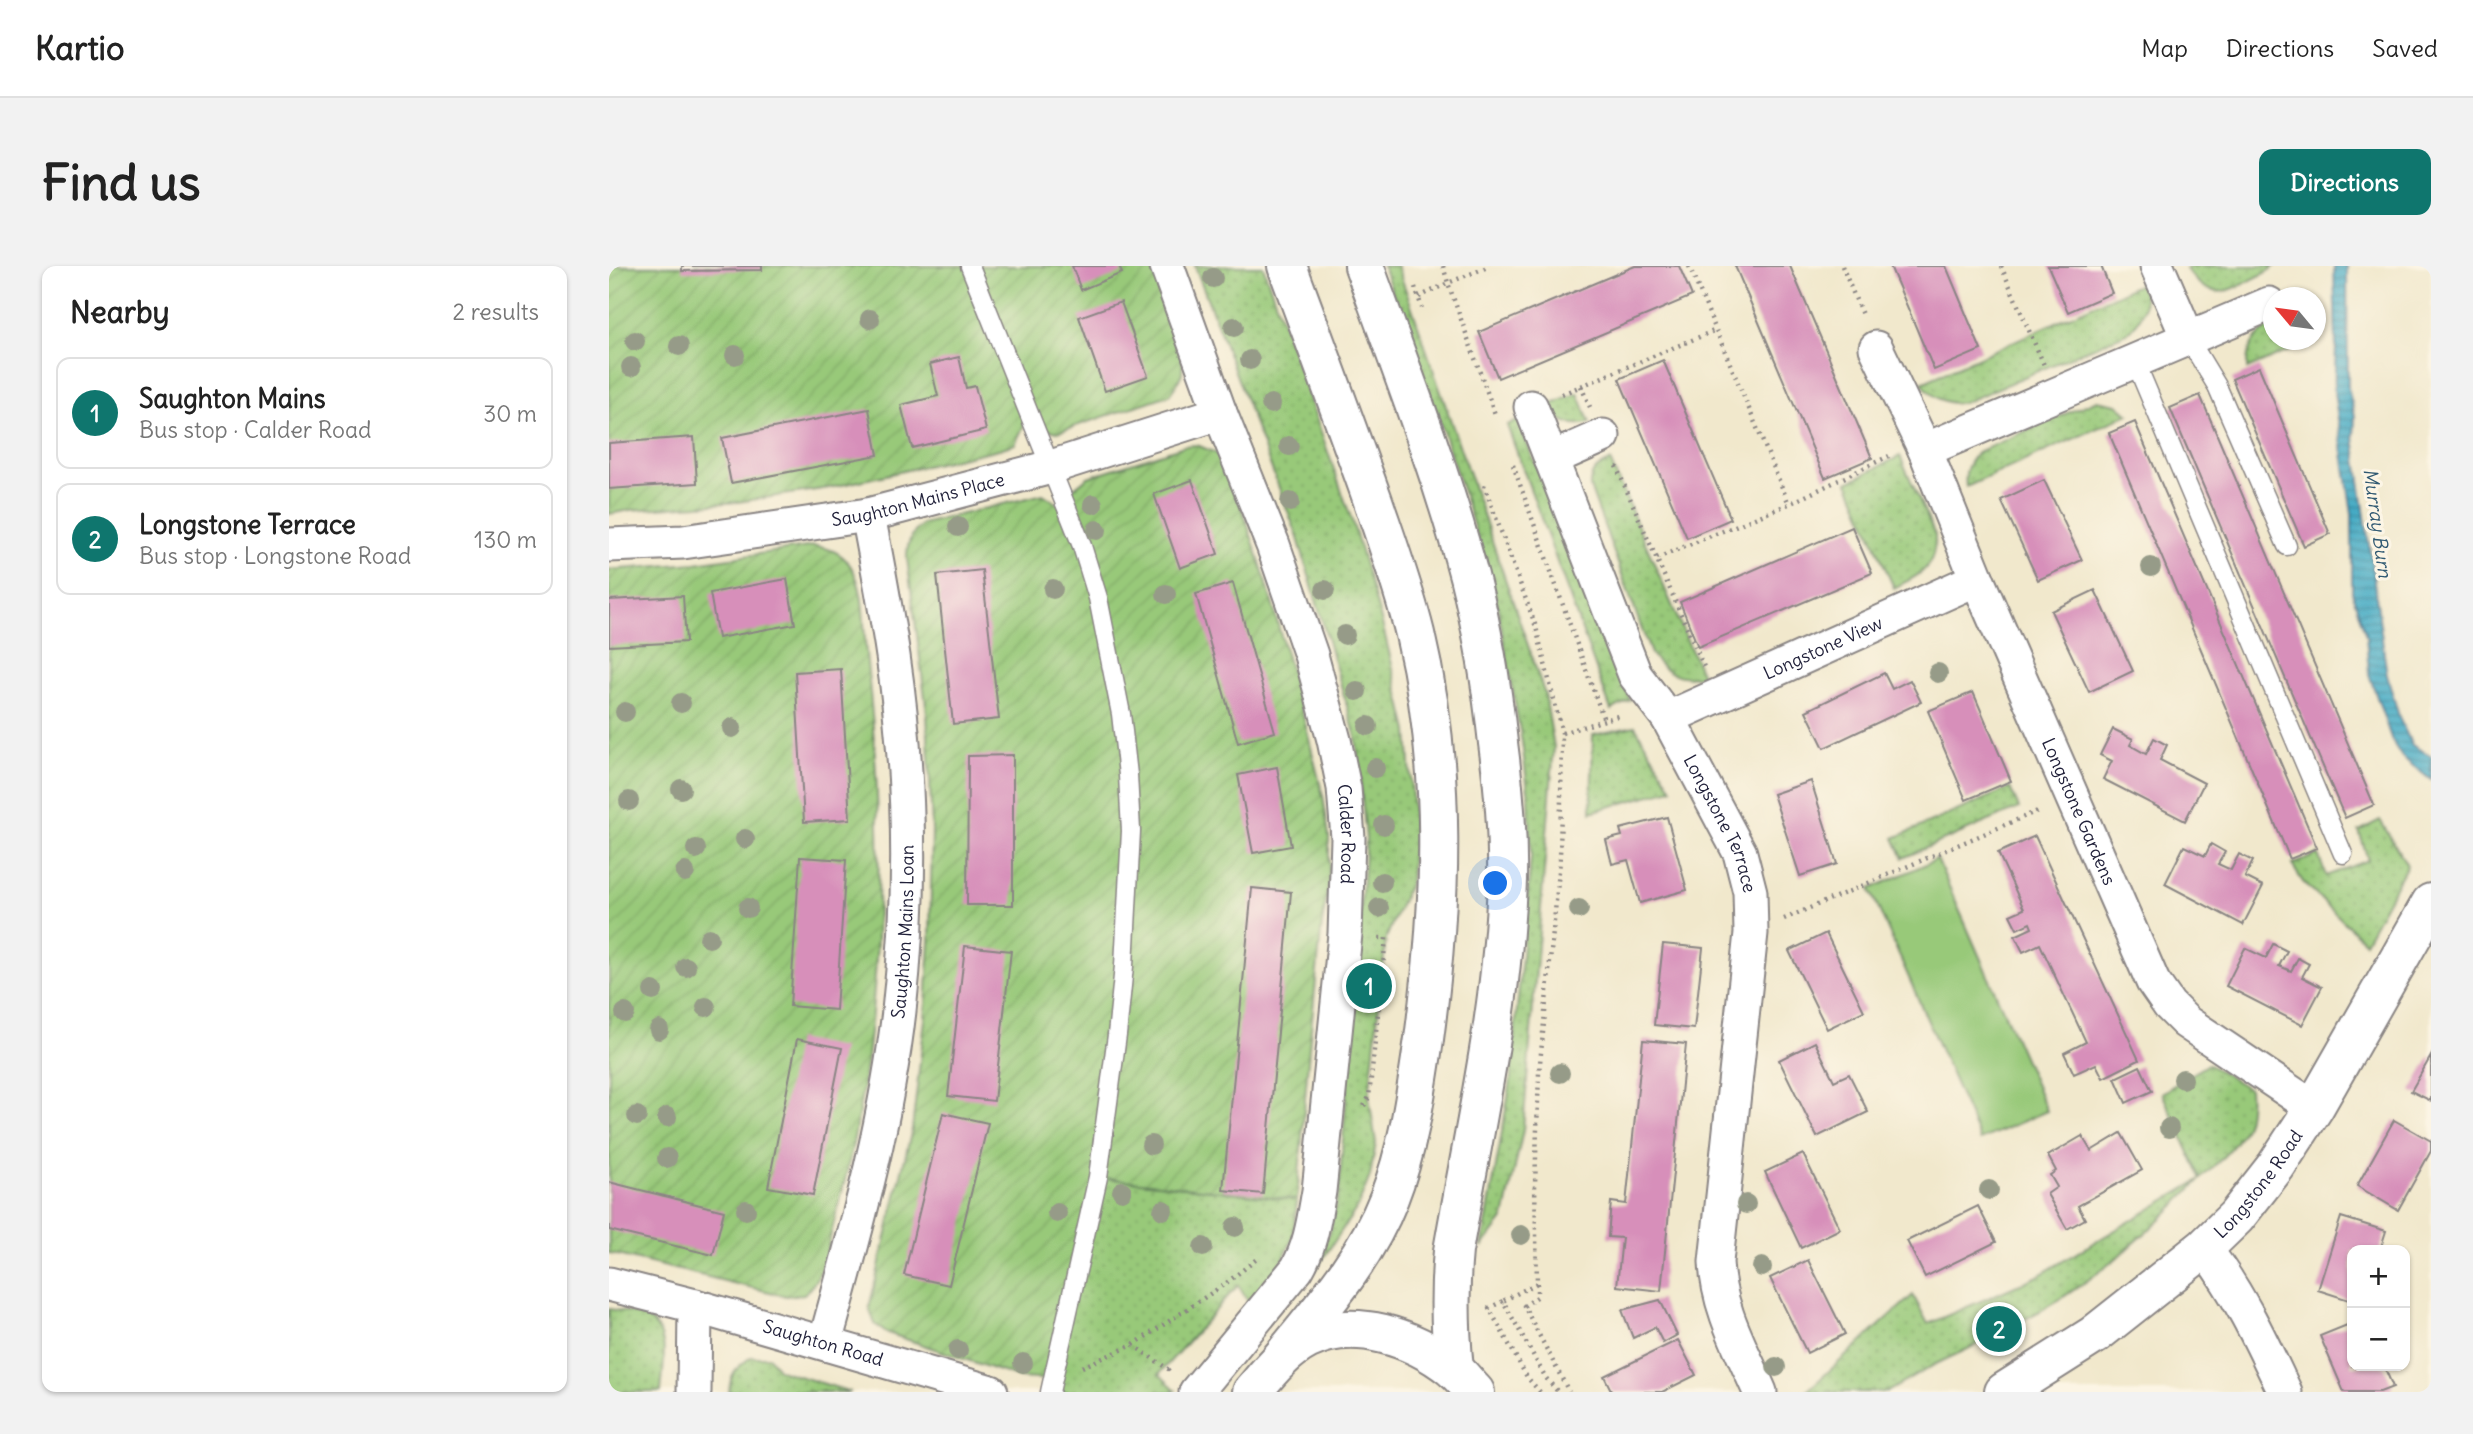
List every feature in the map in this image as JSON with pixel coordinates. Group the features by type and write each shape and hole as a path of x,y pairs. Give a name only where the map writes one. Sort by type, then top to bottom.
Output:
{"main road":[{"path":"1252,1392 1347,1276 1370,1238 1389,1198 1408,1139 1421,1058 1433,971 1439,861 1437,780 1429,705 1415,634 1396,568 1355,450 1287,266"},
{"path":"1364,266 1434,460 1469,578 1491,682 1504,790 1507,877 1503,946 1497,998 1449,1288 1449,1325 1464,1381"},
{"name":"Longstone Road","path":"2004,1392 2094,1335 2204,1248 2236,1217 2314,1108 2431,903"},
{"path":"1279,1361 1305,1341 1327,1332 1351,1330 1403,1339 1429,1352 1464,1381"}],"street":[{"name":"Calder Road","path":"1167,266 1220,413 1273,545 1311,654 1344,788 1348,838 1345,934 1319,1191 1306,1254 1297,1269 1196,1392"},
{"path":"2157,266 2188,338"},
{"path":"1924,450 2263,307"},
{"name":"Longstone Gardens","path":"1876,348 1924,450 1977,579 2153,982 2164,999 2186,1022 2314,1108"},
{"name":"Longstone Terrace","path":"1531,407 1635,675 1662,711 1740,853 1750,892 1751,933 1716,1262 1723,1308 1760,1392"},
{"name":"Saughton Mains Place","path":"609,545 683,542 868,515 1051,467 1220,413"},
{"path":"1551,459 1603,436"},
{"name":"Saughton Mains Loan","path":"825,1343 876,1154 897,1024 904,960 906,846 900,716 893,656 868,515"},
{"name":"Longstone View","path":"1662,711 1717,696 1977,579"},
{"path":"2204,1248 2248,1313 2285,1392"},
{"name":"Saughton Road","path":"609,1284 695,1306 991,1392"},
{"path":"694,1392 695,1306"}],"lane":[{"path":"970,266 1051,467 1098,598 1111,655 1122,726 1131,831 1124,966 1098,1177 1051,1386"},
{"path":"2188,338 2217,386 2287,546"},
{"path":"2135,361 2343,855"}],"path":[{"path":"1443,266 1497,421"},
{"path":"1419,297 1490,266"},
{"path":"1689,266 1789,504"},
{"path":"1842,266 1876,348"},
{"path":"2001,266 2057,394"},
{"path":"1531,407 1716,330"},
{"path":"1581,386 1717,696"},
{"path":"1657,558 1789,504 1900,451 1924,450"},
{"path":"1511,460 1604,720"},
{"path":"1562,733 1604,720 1662,711"},
{"path":"1751,933 2072,797"},
{"path":"1537,1283 1537,1297 1524,1306 1569,1392"},
{"path":"1051,1386 1133,1345 1225,1284"},
{"path":"1519,1292 1489,1308 1527,1377 1540,1392"},
{"path":"1503,1301 1546,1378 1558,1392"},
{"path":"1133,1345 1168,1369"}],"green space":[{"path":"609,266 1151,266 1183,357 1182,373 1169,395 1058,432 1044,429 1021,397 1024,425 1015,444 999,449 829,488 738,502 609,514"},
{"path":"1195,266 1263,266 1352,521 1382,623 1408,731 1414,831 1410,882 1386,938 1369,1097 1376,1143 1370,1176 1358,1206 1308,1281 1329,1233 1339,1192 1366,839 1356,737 1298,538"},
{"path":"1383,266 1397,266 1411,305 1545,695 1554,747 1523,1130 1504,1218 1482,1247 1510,1086 1531,857 1529,798 1522,742 1495,592 1443,431"},
{"path":"2191,266 2275,266 2232,289 2215,291 2201,285 2194,278 2186,269"},
{"path":"2140,284 2144,298 2143,311 2127,333 1963,403 1939,399 1922,383"},
{"path":"2263,333 2263,350 2291,350 2247,369 2250,349"},
{"path":"1578,393 1590,423 1577,424 1561,420 1548,406"},
{"path":"2097,400 2117,404 2129,414 1966,487 1968,467 1980,451"},
{"path":"1518,421 1630,700 1611,710 1507,425"},
{"path":"1197,445 1216,453 1223,461 1240,502 1266,581 1305,723 1323,796 1329,836 1329,882 1309,1048 1297,1200 1098,1177 1053,1380 1020,1378 885,1332 875,1324 869,1308 912,1129 925,1020 930,943 932,829 927,713 907,558 908,547 913,535 923,524 1043,494 1063,507 1073,489 1088,477 1184,446"},
{"path":"1900,456 1935,535 1935,546 1930,563 1925,569 1894,588 1848,482"},
{"path":"1610,461 1702,675 1687,677 1673,674 1661,666 1651,654 1590,487 1595,471"},
{"path":"814,546 834,551 850,565 859,585 863,608 877,795 877,939 863,1083 851,1153 827,1251 817,1279 811,1287 804,1294 786,1296 609,1253 609,570 695,563"},
{"path":"1635,726 1672,789 1591,812 1593,735"},
{"path":"2010,788 2019,808 1903,858 1894,838"},
{"path":"2380,820 2407,865 2365,942 2303,882 2292,865 2318,854 2326,876 2368,860 2359,831"},
{"path":"1937,859 2047,1111 1980,1140 1870,889"},
{"path":"2208,1064 2249,1089 2249,1105 2247,1121 2239,1138 2201,1179 2162,1093"},
{"path":"1098,1177 1297,1200 1293,1238 1282,1262 1249,1303 1238,1285 1159,1374 1176,1390 1173,1392 1060,1392 1053,1380"},
{"path":"2201,1179 2113,1261 2043,1309 2017,1323 2014,1318 1986,1331 1989,1339 1936,1364 1887,1392 1806,1392 1913,1295 1928,1324 2036,1277"},
{"path":"609,1309 642,1316 658,1330 664,1349 661,1392 609,1392"},
{"path":"751,1357 769,1357 779,1370 851,1392 729,1392 735,1372"}],"water":[{"path":"2334,266 2347,266 2348,388 2355,416 2354,437 2387,675 2400,720 2412,745 2431,756 2431,780 2402,757 2392,741 2369,674 2366,636 2352,592 2352,514 2334,392"}],"building":[{"path":"682,266 762,266 762,270 682,271"},
{"path":"1072,266 1119,266 1122,273 1081,290"},
{"path":"1635,266 1679,266 1692,296 1498,378 1479,332"},
{"path":"1735,266 1790,266 1872,458 1825,478"},
{"path":"1890,266 1946,266 1981,350 1934,370"},
{"path":"2048,266 2101,266 2112,293 2068,312"},
{"path":"1121,302 1148,376 1105,391 1079,317"},
{"path":"959,357 966,388 975,386 986,430 912,448 901,405 938,396 930,364"},
{"path":"1663,360 1731,519 1687,538 1619,379"},
{"path":"2259,367 2330,534 2304,546 2232,379"},
{"path":"2200,395 2374,805 2345,818 2170,408"},
{"path":"869,409 878,455 731,483 722,438"},
{"path":"2135,422 2317,848 2290,859 2109,433"},
{"path":"694,437 697,483 609,489 609,443"},
{"path":"1192,480 1218,554 1180,568 1154,494"},
{"path":"2044,480 2082,560 2038,580 2001,500"},
{"path":"1852,527 1872,573 1698,647 1680,602"},
{"path":"982,570 999,719 953,724 937,575"},
{"path":"787,579 795,624 718,638 710,593"},
{"path":"1233,583 1275,732 1238,743 1196,594"},
{"path":"2095,590 2133,671 2089,692 2051,611"},
{"path":"683,596 686,642 609,646 609,600"},
{"path":"841,669 850,819 804,822 795,672"},
{"path":"1884,673 1892,689 1910,680 1921,702 1824,748 1806,711"},
{"path":"1973,692 2011,781 1966,800 1928,711"},
{"path":"2113,729 2133,739 2130,745 2146,754 2154,738 2167,745 2160,760 2204,783 2185,821 2103,779 2112,761 2100,755"},
{"path":"1013,755 1013,905 967,905 968,756"},
{"path":"1277,767 1291,846 1253,853 1238,775"},
{"path":"1811,781 1837,864 1800,876 1773,794"},
{"path":"1667,817 1687,890 1640,903 1628,860 1612,864 1606,840 1622,836 1620,829"},
{"path":"2035,836 2139,1060 2103,1078 2096,1064 2074,1074 2064,1053 2086,1042 2040,944 2023,952 2015,936 2032,928 2030,923 2017,929 2010,915 2024,909 1998,853"},
{"path":"2211,844 2225,852 2218,864 2231,870 2239,854 2253,861 2245,877 2263,886 2243,925 2165,884 2184,846 2205,856"},
{"path":"800,857 846,860 836,1010 790,1006"},
{"path":"1252,888 1291,892 1263,1194 1223,1190"},
{"path":"1826,933 1864,1011 1827,1029 1789,951"},
{"path":"1663,944 1703,948 1694,1029 1654,1025"},
{"path":"2273,944 2287,951 2279,966 2291,971 2298,958 2309,964 2302,977 2322,987 2302,1025 2226,986 2245,948 2266,958"},
{"path":"965,946 1011,951 994,1101 948,1096"},
{"path":"797,1039 842,1048 813,1195 768,1187"},
{"path":"1643,1040 1686,1044 1661,1291 1617,1286 1622,1238 1608,1237 1611,1202 1626,1204"},
{"path":"1815,1042 1834,1081 1849,1074 1868,1112 1817,1137 1779,1060"},
{"path":"2431,1056 2431,1101 2411,1091"},
{"path":"2140,1066 2152,1091 2126,1103 2115,1078"},
{"path":"943,1113 988,1123 949,1285 904,1275"},
{"path":"2394,1120 2431,1141 2431,1151 2398,1210 2357,1186"},
{"path":"2121,1133 2142,1170 2078,1206 2085,1219 2067,1229 2047,1194 2057,1187 2050,1175 2056,1171 2048,1156 2082,1136 2091,1151"},
{"path":"1803,1154 1840,1229 1801,1248 1765,1172"},
{"path":"609,1182 724,1211 713,1255 609,1230"},
{"path":"1978,1206 1996,1242 1925,1277 1907,1241"},
{"path":"2341,1217 2386,1231 2382,1245 2347,1245 2347,1299 2318,1290"},
{"path":"1808,1260 1845,1334 1807,1353 1770,1278"},
{"path":"1660,1300 1677,1335 1663,1343 1655,1327 1633,1338 1622,1310"},
{"path":"2347,1325 2347,1371 2386,1371 2393,1387 2380,1392 2344,1392 2320,1336"},
{"path":"1678,1340 1696,1375 1662,1392 1612,1392 1604,1376"}],"place":[{"name":"Saughton Mains","path":"1369,986"},
{"name":"Longstone Terrace","path":"1999,1329"}],"water label":[{"name":"Murray Burn","path":"2378,523"}]}
